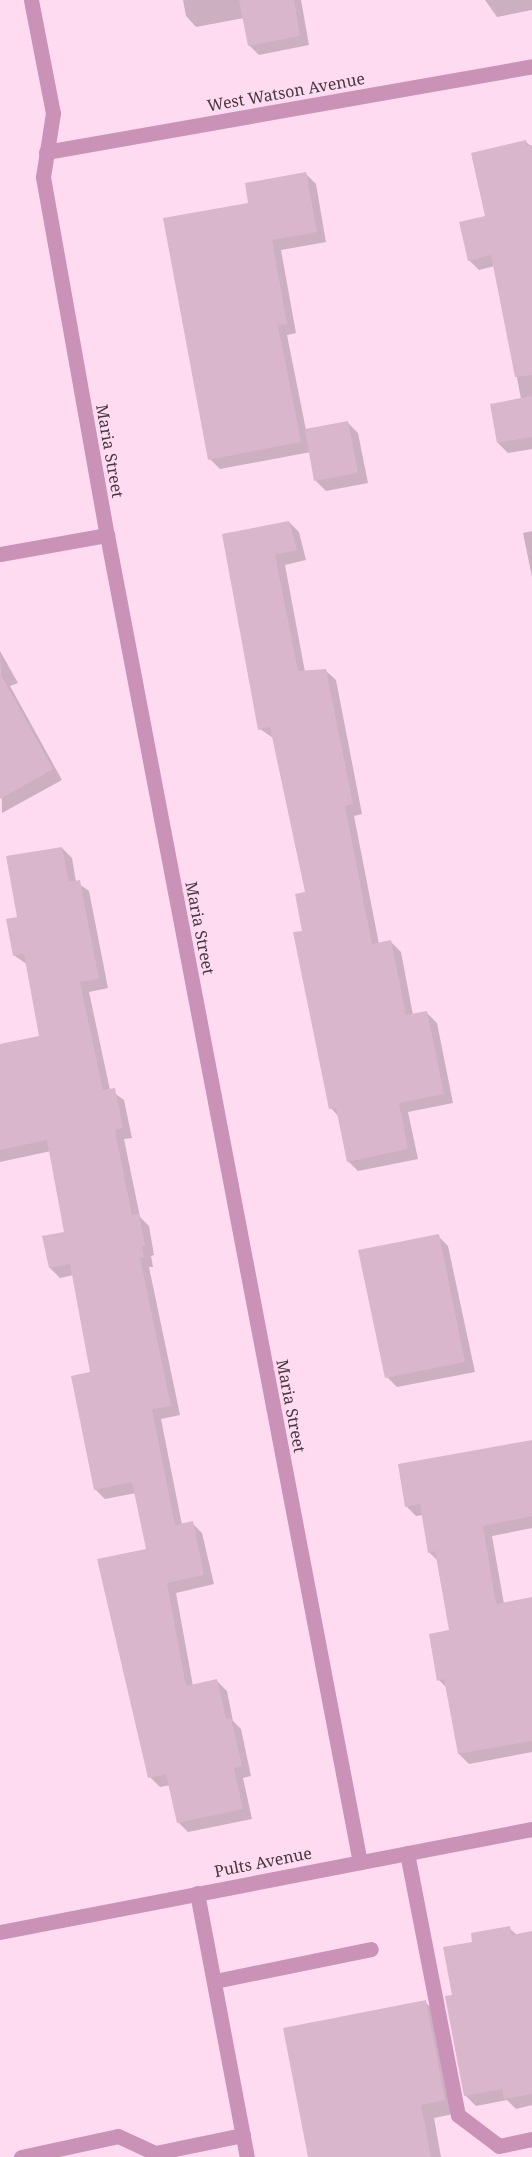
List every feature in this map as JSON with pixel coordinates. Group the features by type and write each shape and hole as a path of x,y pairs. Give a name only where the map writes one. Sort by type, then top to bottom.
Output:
{"street":[{"name":"Maria Street","path":"31,0 53,113 43,177 107,535 360,1862"},
{"name":"West Watson Avenue","path":"46,152 532,66"},
{"path":"0,554 107,535"},
{"name":"Pults Avenue","path":"0,1932 532,1829"},
{"path":"407,1853 458,2115 499,2146 532,2139"},
{"path":"197,1893 248,2157"},
{"path":"215,1981 371,1949"},
{"path":"21,2157 118,2136 155,2155 243,2135"}],"building":[{"path":"239,0 294,0 300,36 248,46"},
{"path":"526,140 527,146 532,145 532,375 515,377 491,255 468,261 459,222 485,216 471,153"},
{"path":"306,172 317,232 272,240 287,324 278,325 301,442 208,460 163,218 248,203 245,183"},
{"path":"532,396 532,437 497,443 490,404"},
{"path":"348,421 358,473 314,481 305,429"},
{"path":"289,521 297,550 275,555 298,671 326,669 353,804 345,806 372,944 391,940 406,1015 427,1011 444,1094 399,1103 408,1149 347,1162 336,1108 329,1109 293,932 302,931 295,894 305,892 270,727 258,730 222,534"},
{"path":"0,673 53,769 0,799"},
{"path":"62,847 69,882 80,880 99,979 80,982 103,1090 115,1088 123,1128 115,1130 132,1215 139,1214 145,1246 142,1246 144,1258 140,1258 171,1406 152,1409 175,1525 193,1521 204,1575 167,1583 186,1686 217,1679 226,1719 231,1718 242,1766 234,1768 243,1809 177,1823 166,1774 148,1778 97,1559 146,1549 132,1482 94,1490 71,1376 90,1372 70,1264 49,1268 42,1236 64,1232 47,1140 0,1150 0,1044 39,1036 24,954 13,956 6,919 17,917 6,856"},
{"path":"439,1234 465,1362 385,1378 358,1250"},
{"path":"532,1440 532,1516 483,1526 496,1604 532,1597 532,1741 458,1754 444,1679 437,1681 429,1634 449,1630 435,1551 428,1553 420,1504 405,1507 398,1464"},
{"path":"510,1926 512,1935 532,1931 532,2094 504,2099 502,2089 464,2096 445,1996 452,1995 443,1947 472,1942 471,1933"},
{"path":"426,2000 445,2100 421,2105 431,2157 308,2157 283,2028"}]}
